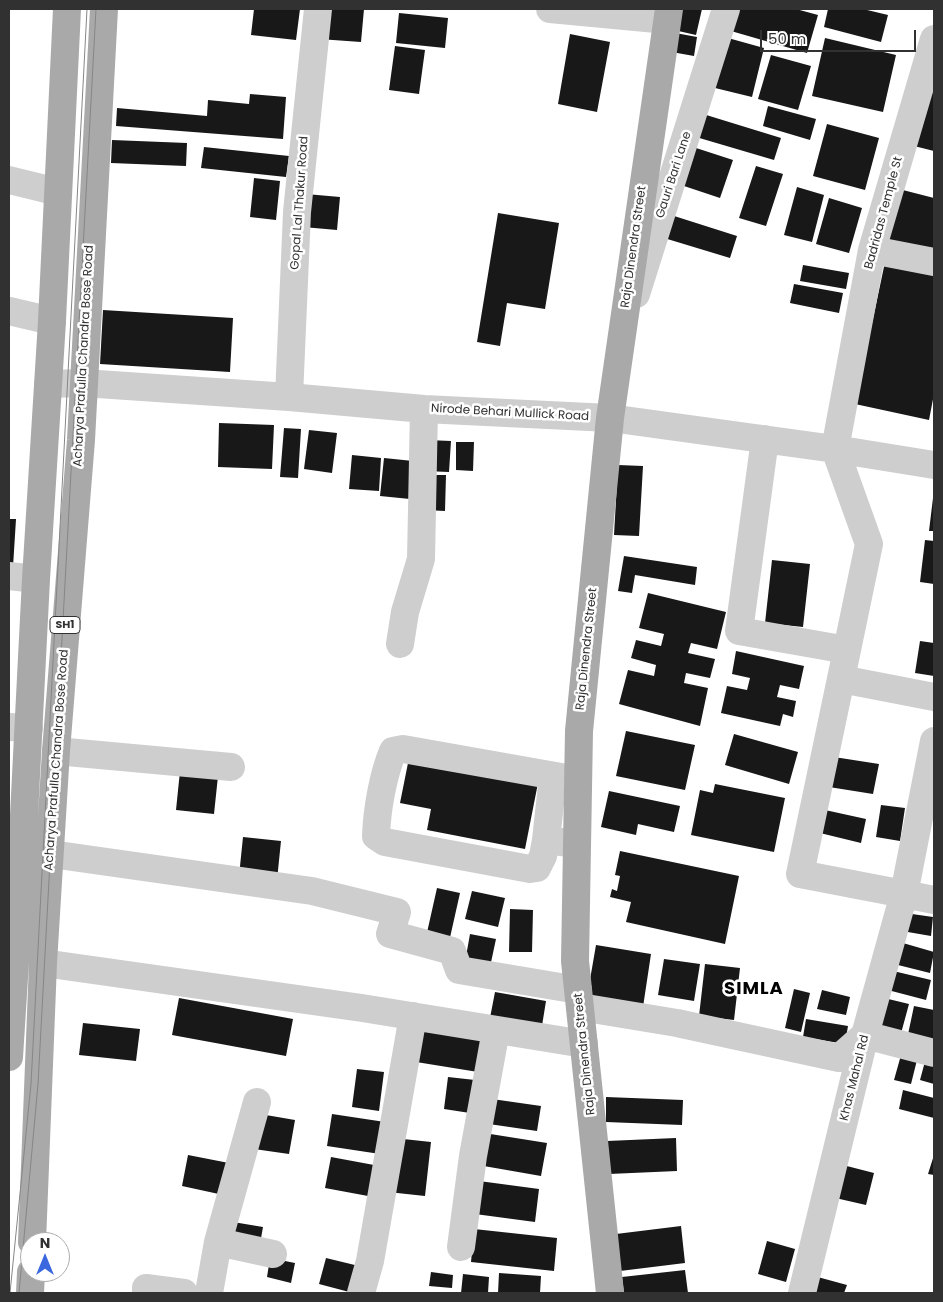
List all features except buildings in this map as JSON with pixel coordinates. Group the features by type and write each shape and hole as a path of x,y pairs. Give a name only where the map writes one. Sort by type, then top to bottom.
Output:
{"main road":[{"name":"SH1","path":"9,1057 19,727 36,579 52,321 67,9"},
{"name":"Acharya Prafulla Chandra Bose Road","path":"32,1232 44,963 56,751 84,383 104,9"},
{"name":"Raja Dinendra Street","path":"610,1293 575,961 577,844 570,776 579,731 610,418 668,14"}],"street":[{"name":"Gopal Lal Thakur Road","path":"288,397 297,212 318,9"},
{"path":"550,9 668,14"},
{"name":"Gauri Bari Lane","path":"621,341 726,9"},
{"name":"Badridas Temple St","path":"835,449 872,250 930,68 934,39"},
{"path":"9,180 58,192"},
{"path":"872,250 934,262"},
{"path":"9,311 52,321"},
{"name":"Nirode Behari Mullick Road","path":"48,384 84,383 288,397 424,409 610,418 934,464"},
{"path":"400,644 405,612 421,559 424,409"},
{"path":"765,439 739,631 847,650"},
{"path":"835,449 869,544 800,874 934,900"},
{"path":"9,576 36,579"},
{"path":"841,679 934,697"},
{"path":"399,739 570,776"},
{"name":"Khas Mahal Rd","path":"802,1293 865,1035 904,894 931,773 934,740"},
{"path":"403,749 570,776 546,840 543,856 537,868 525,869 385,842 376,836 377,819 388,762 393,751 403,749"},
{"path":"56,751 231,767"},
{"path":"546,840 577,844"},
{"path":"50,854 312,891 397,912 390,934 452,951 460,970 677,1024 839,1058 865,1035 934,1053"},
{"path":"44,963 413,1016 584,1044"},
{"path":"360,1293 370,1261 413,1016"},
{"path":"461,1247 473,1156 496,1030"},
{"path":"209,1293 218,1242 257,1102"},
{"path":"218,1242 273,1254"},
{"path":"146,1293 146,1288 184,1293"}],"tram line":[{"path":"10,1293 31,1084 87,9"},
{"path":"19,1293 38,1084 96,9"}],"district":[{"name":"SIMLA","path":"754,989"}]}
